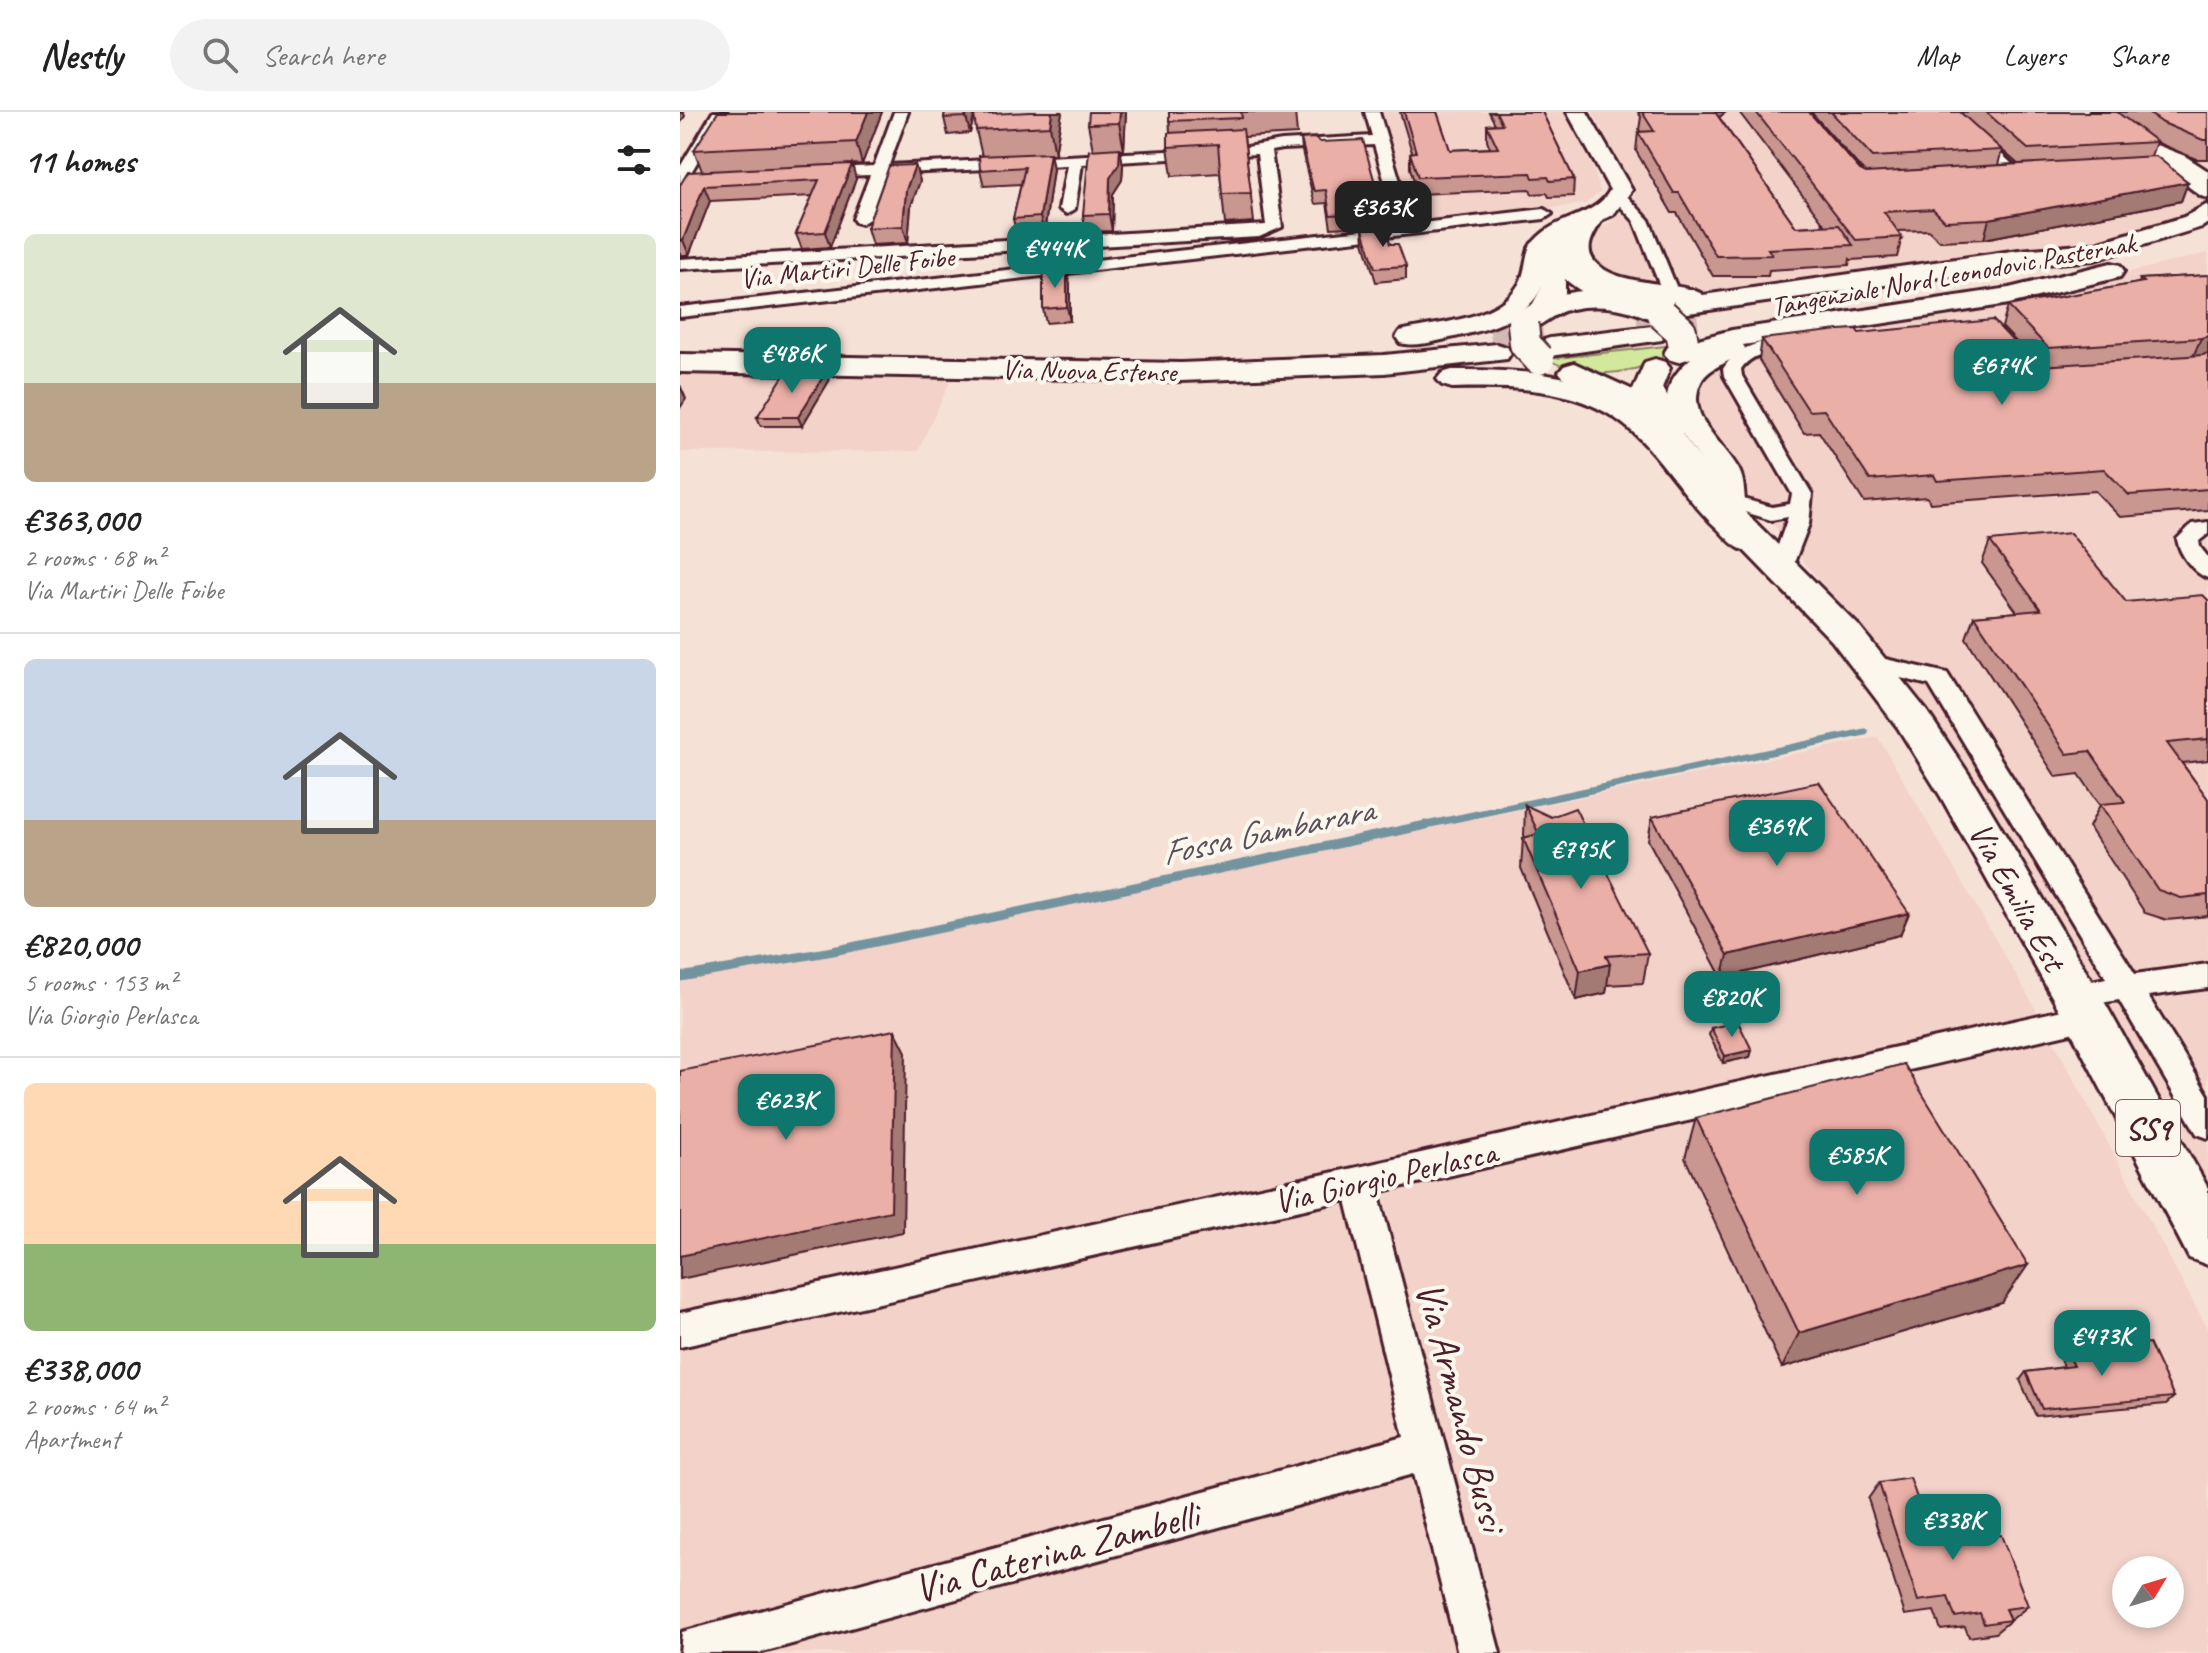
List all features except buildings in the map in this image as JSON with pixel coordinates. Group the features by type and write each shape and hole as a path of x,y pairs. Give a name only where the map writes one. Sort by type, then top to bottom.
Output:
{"main road":[{"path":"1410,337 1468,325 1509,307 1532,286 1541,248 1549,236 1610,207 1619,196 1619,185 1577,112"},
{"path":"2144,158 2177,161 2208,182"},
{"path":"891,359 1410,337 1480,331 1544,340 1615,376 1732,338 1957,304 2034,286 2118,259 2193,222 2208,210 2173,167"},
{"path":"1594,216 1576,244 1576,258 1587,271 1605,281 1645,293 1726,295 1896,276"},
{"path":"1594,216 1563,242 1562,260 1577,278 1681,331 1672,355"},
{"name":"Tangenziale Nord Leonodovic Pasternak","path":"2118,259 2208,228"},
{"name":"Tangenziale Nord Leonodovic Pasternak","path":"1704,320 1952,292 2208,240"},
{"path":"1541,248 1556,288 1544,340"},
{"path":"1394,380 1647,316 2019,258 2118,259"},
{"path":"1544,340 1578,300 1647,316"},
{"path":"1729,501 1725,474 1684,416 1683,387 1698,365 1716,354 1795,330"},
{"name":"Via Emilia Est","path":"1544,340 1653,416 1712,498 1872,664 1959,792 2081,1006 2208,1240"},
{"name":"Via Nuova Estense","path":"680,351 1195,372 1384,364 1494,346"},
{"name":"Via Emilia Est","path":"1672,355 1647,388 1786,573"},
{"path":"891,359 1146,385 1265,386 1394,380 1526,380 1602,399 1641,422 1702,495 1751,541"},
{"name":"Via Nuova Estense","path":"680,363 891,359"}],"street":[{"path":"680,179 720,112"},
{"path":"849,255 901,112"},
{"path":"1372,112 1407,230"},
{"path":"1947,112 2016,175"},
{"path":"2099,112 2144,158 2173,167 2208,192"},
{"path":"806,173 1075,160 1379,140"},
{"path":"680,264 1268,230 1274,227 1264,149"},
{"path":"1065,243 1075,160"},
{"path":"680,179 701,179"},
{"path":"1619,196 1644,225 1668,286"},
{"name":"Via Martiri Delle Foibe","path":"680,312 1544,214"},
{"path":"1594,216 1629,218 1644,225"},
{"path":"1786,573 1802,494 1733,376 1732,369 1740,358 1765,347 1838,341"},
{"path":"1729,501 1771,514 1800,509"},
{"path":"2208,528 2200,529 2188,539 2189,548 2208,571"},
{"path":"1872,664 1938,679 2208,1124"},
{"name":"Via Giorgio Perlasca","path":"680,1330 1358,1182 2081,1006 2126,985 2208,976"},
{"name":"Via Armando Bussi","path":"1358,1182 1479,1653"},
{"name":"Via Caterina Zambelli","path":"682,1653 1429,1450"}],"shaded area":[{"path":"1383,112 1564,112 1593,168 1601,192 1585,204 1419,223 1413,219"},
{"path":"1593,112 2208,112 2208,219 2077,246 1992,254 1837,277 1685,293 1636,287 1590,262 1587,240 1633,203 1635,192"},
{"path":"2208,253 2208,1195 1885,660 1745,490 1697,426 1695,382 1705,368 1742,348 1769,341 2076,285"},
{"path":"680,369 953,375 918,451 680,452"},
{"path":"1878,737 2042,1020 2208,1330 2208,1653 680,1653 680,980"}],"green space":[{"path":"1666,346 1661,359 1619,372 1590,373 1561,366 1548,359"}],"waterway":[{"name":"Fossa Gambarara","path":"1416,827 1865,732"},
{"name":"Fossa Gambarara","path":"680,977 833,951 1426,825"}],"tunnel":[{"path":"1637,321 1697,314"},
{"path":"1491,340 1543,333"}]}
